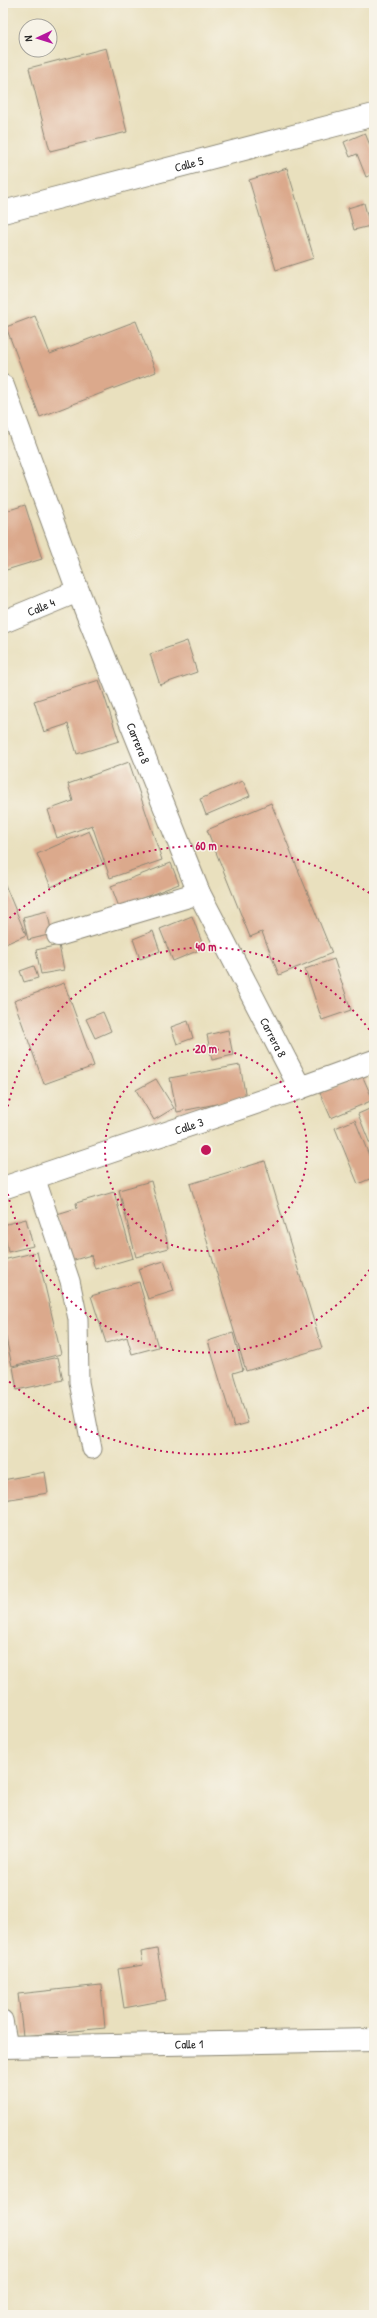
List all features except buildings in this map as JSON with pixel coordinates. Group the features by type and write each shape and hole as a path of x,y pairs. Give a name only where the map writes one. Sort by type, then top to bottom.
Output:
{"street":[{"name":"Calle 5","path":"3,212 374,115"},
{"name":"Carrera 8","path":"3,386 78,591 199,893 300,1088"},
{"name":"Calle 4","path":"3,622 78,591"},
{"path":"58,935 199,893"},
{"name":"Calle 3","path":"3,1188 300,1088 374,1061"},
{"name":"Calle 1","path":"6,2046 374,2040"}],"lane":[{"path":"35,1177 70,1281 78,1319 79,1382 92,1449"},
{"path":"3,2020 6,2046"}]}
